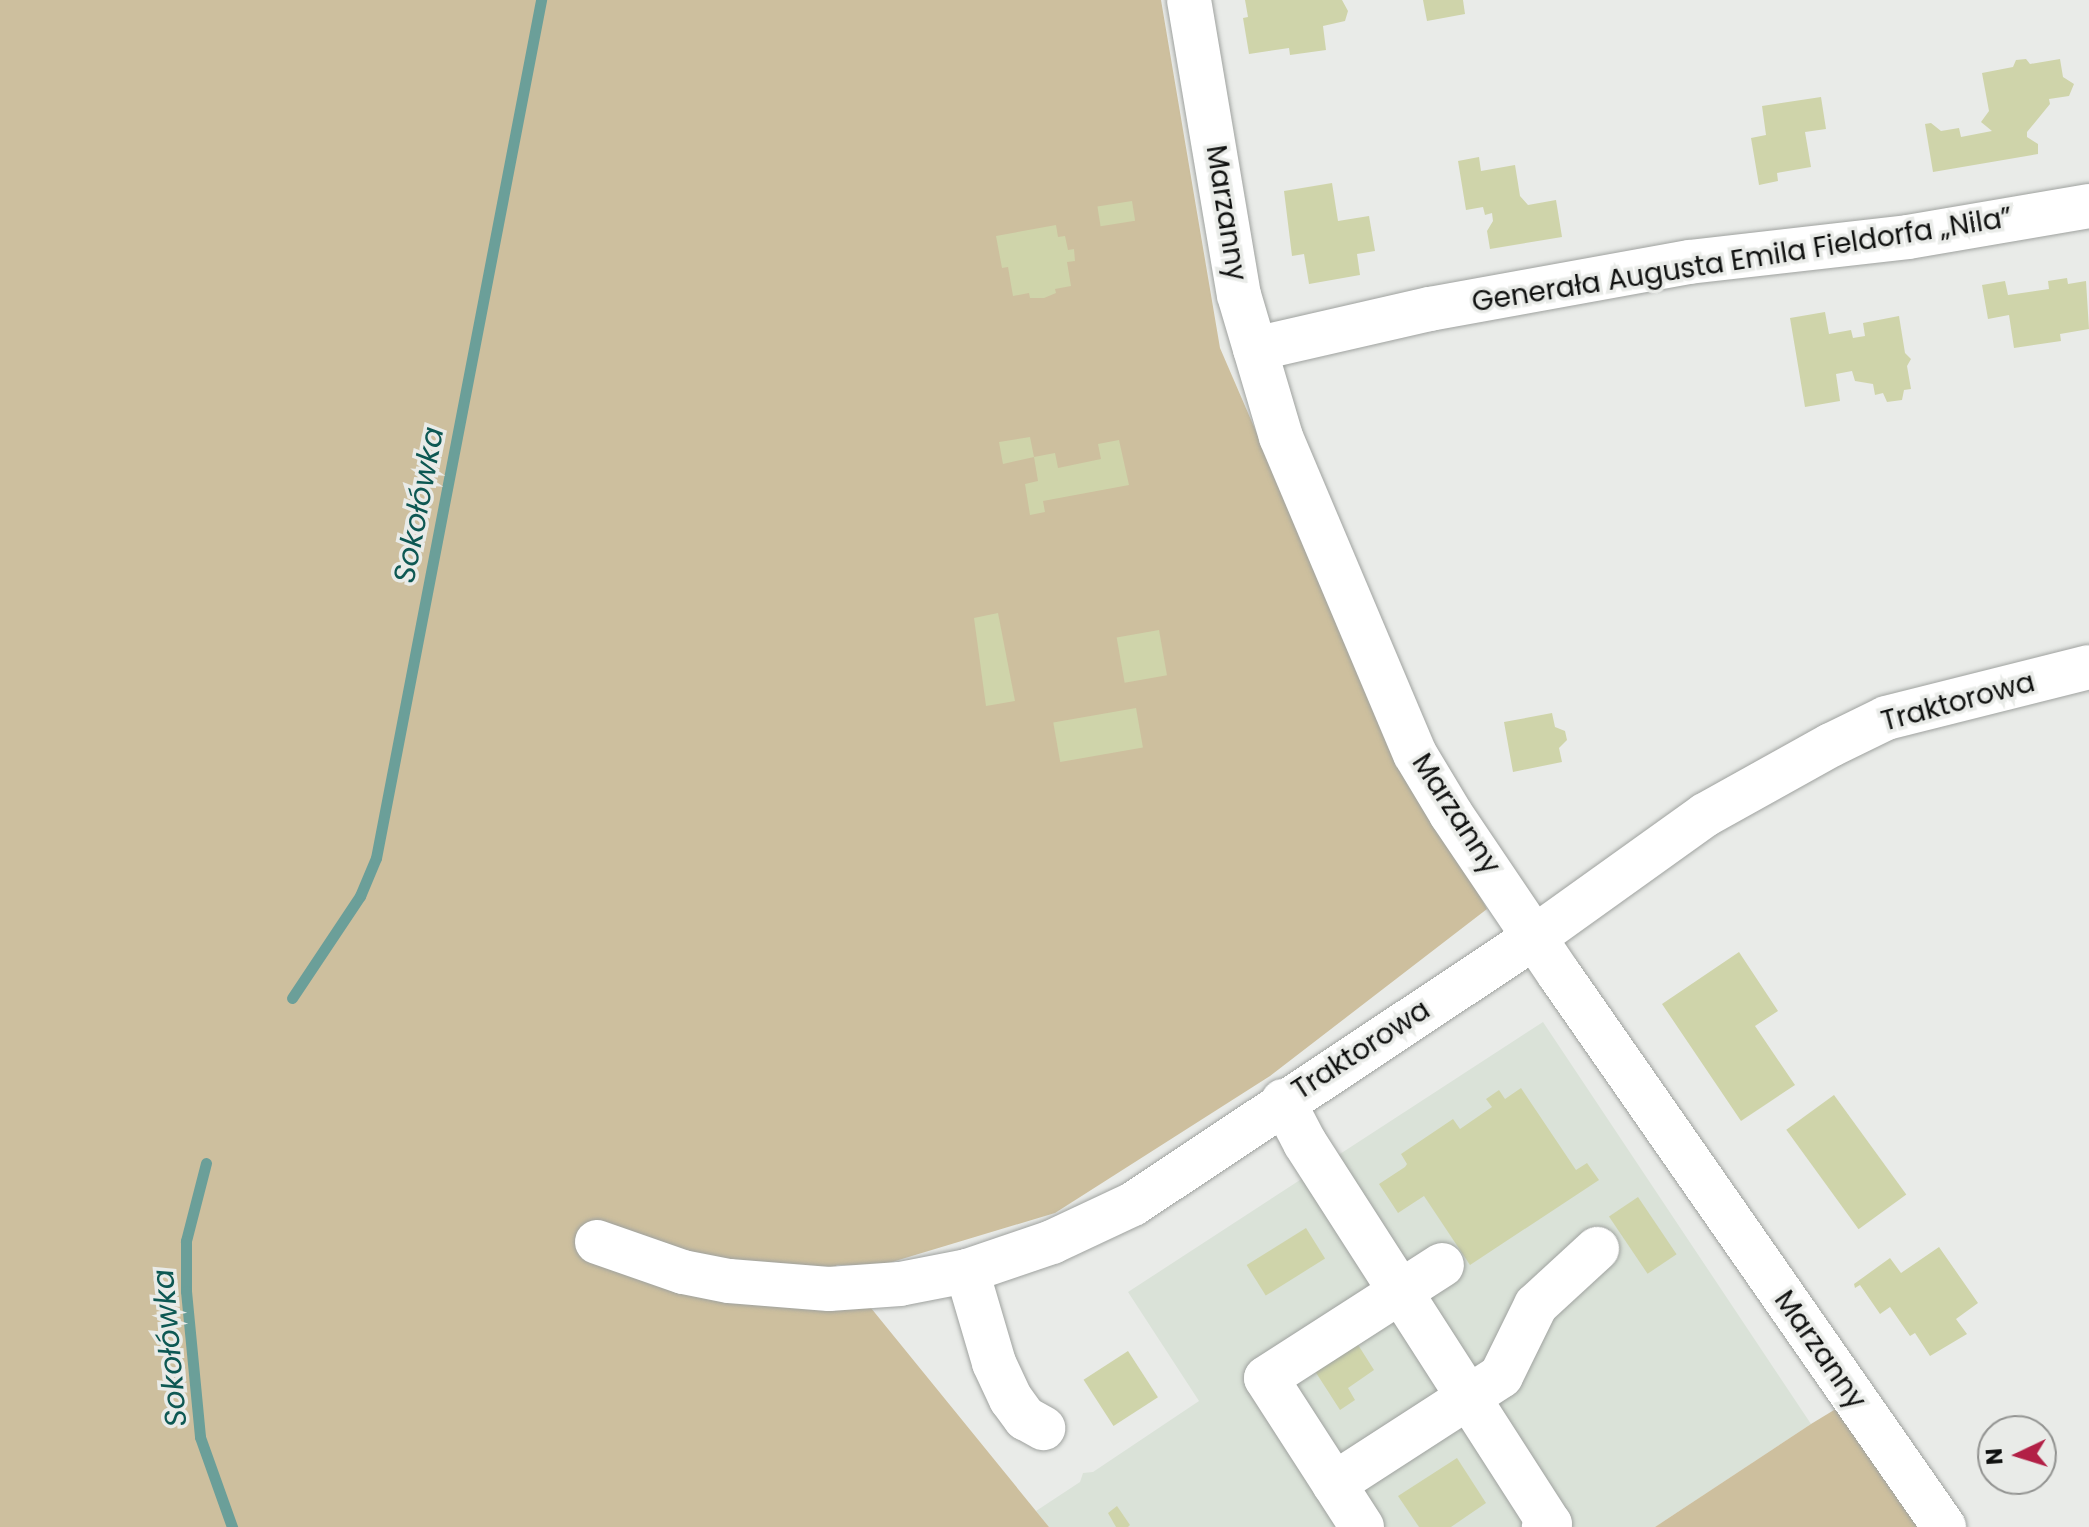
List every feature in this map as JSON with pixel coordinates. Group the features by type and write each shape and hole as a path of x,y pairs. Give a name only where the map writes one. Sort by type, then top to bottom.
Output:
{"street":[{"name":"Marzanny","path":"1189,0 1239,295 1281,437 1415,754 1451,814 1944,1527"},
{"name":"Generała Augusta Emila Fieldorfa „Nila”","path":"1255,349 1430,309 1689,262 1908,237 2089,206"},
{"name":"Traktorowa","path":"597,1242 683,1272 780,1287 900,1284 967,1271 1052,1242 1133,1204 1283,1101 1536,936 1705,815 1886,718 2089,667"},
{"path":"1283,1101 1305,1143 1550,1524 1544,1527"},
{"path":"1334,1484 1501,1376 1536,1305 1597,1249"},
{"path":"1362,1527 1266,1378 1442,1265"},
{"path":"967,1271 989,1348 1011,1399 1025,1418 1043,1428"}],"shaded area":[{"path":"0,0 1161,0 1220,348 1378,714 1487,909 1270,1076 1055,1213 882,1265 836,1265 1049,1527 0,1527"},
{"path":"1543,1022 1811,1424 1655,1527 1049,1527 1036,1511 1080,1482 1083,1473 1093,1472 1199,1401 1128,1292"},
{"path":"1839,1407 1921,1527 1655,1527 1811,1424"}],"building":[{"path":"1245,0 1342,0 1348,11 1345,21 1323,26 1326,50 1290,55 1289,48 1249,54 1243,18 1248,17"},
{"path":"1423,0 1463,0 1465,14 1427,21"},
{"path":"2026,59 2030,64 2060,59 2063,77 2074,84 2069,96 2049,99 2050,104 2027,132 2027,137 2038,144 2038,154 1933,172 1925,124 1931,123 1941,131 1959,128 1961,137 1992,131 1981,122 1989,111 1982,73 2013,67 2016,60"},
{"path":"1821,97 1826,129 1805,132 1811,167 1777,173 1778,181 1759,185 1751,138 1766,135 1762,106"},
{"path":"1479,157 1481,171 1515,165 1520,196 1528,205 1556,200 1562,237 1490,249 1487,231 1493,221 1492,213 1485,215 1483,207 1466,210 1458,161"},
{"path":"1332,183 1338,221 1369,216 1375,251 1357,254 1360,275 1309,284 1304,254 1292,256 1284,191"},
{"path":"1132,201 1135,221 1101,226 1097,206"},
{"path":"1056,225 1058,237 1065,236 1068,250 1074,249 1075,261 1067,262 1071,286 1055,289 1056,293 1044,298 1030,298 1029,293 1013,296 1008,267 1002,268 996,236"},
{"path":"2067,278 2068,284 2086,281 2089,329 2060,334 2061,341 2014,348 2009,315 1988,319 1982,285 2005,281 2008,295 2049,289 2048,281"},
{"path":"1825,312 1829,334 1851,330 1853,338 1865,336 1863,323 1899,316 1905,353 1911,359 1907,366 1911,389 1904,390 1902,400 1887,402 1883,393 1875,395 1873,384 1855,381 1852,371 1836,374 1840,401 1805,407 1790,318"},
{"path":"1030,437 1034,457 1003,464 999,442"},
{"path":"1119,440 1129,485 1043,501 1045,512 1030,515 1025,484 1038,481 1034,457 1055,453 1058,468 1101,459 1098,444"},
{"path":"998,613 1015,701 986,706 974,618"},
{"path":"1159,630 1167,675 1125,683 1117,637"},
{"path":"1136,708 1143,747 1060,762 1053,723"},
{"path":"1552,713 1555,727 1565,731 1567,740 1559,748 1562,762 1513,772 1504,722"},
{"path":"1739,952 1778,1011 1755,1026 1795,1085 1741,1121 1662,1004"},
{"path":"1521,1088 1576,1170 1587,1163 1599,1180 1470,1265 1424,1196 1398,1213 1379,1184 1405,1167 1407,1164 1401,1154 1453,1119 1460,1129 1492,1107 1486,1099 1499,1090 1505,1099"},
{"path":"1834,1095 1906,1195 1859,1229 1786,1130"},
{"path":"1638,1197 1677,1254 1648,1274 1609,1217"},
{"path":"1306,1228 1325,1259 1266,1296 1247,1265"},
{"path":"1939,1247 1978,1303 1956,1319 1967,1334 1930,1356 1915,1333 1910,1336 1890,1307 1880,1314 1860,1285 1855,1288 1854,1284 1890,1258 1901,1273"},
{"path":"1355,1340 1374,1370 1348,1388 1355,1400 1340,1410 1313,1368"},
{"path":"1128,1351 1158,1397 1114,1426 1084,1380"},
{"path":"1457,1458 1486,1503 1451,1527 1419,1527 1398,1496"},
{"path":"1117,1506 1130,1525 1128,1527 1116,1527 1108,1513"}],"waterway":[{"name":"Sokołówka","path":"292,998 360,896 376,858 541,0"},
{"name":"Sokołówka","path":"206,1163 186,1241 186,1291 200,1437 232,1527"}]}
